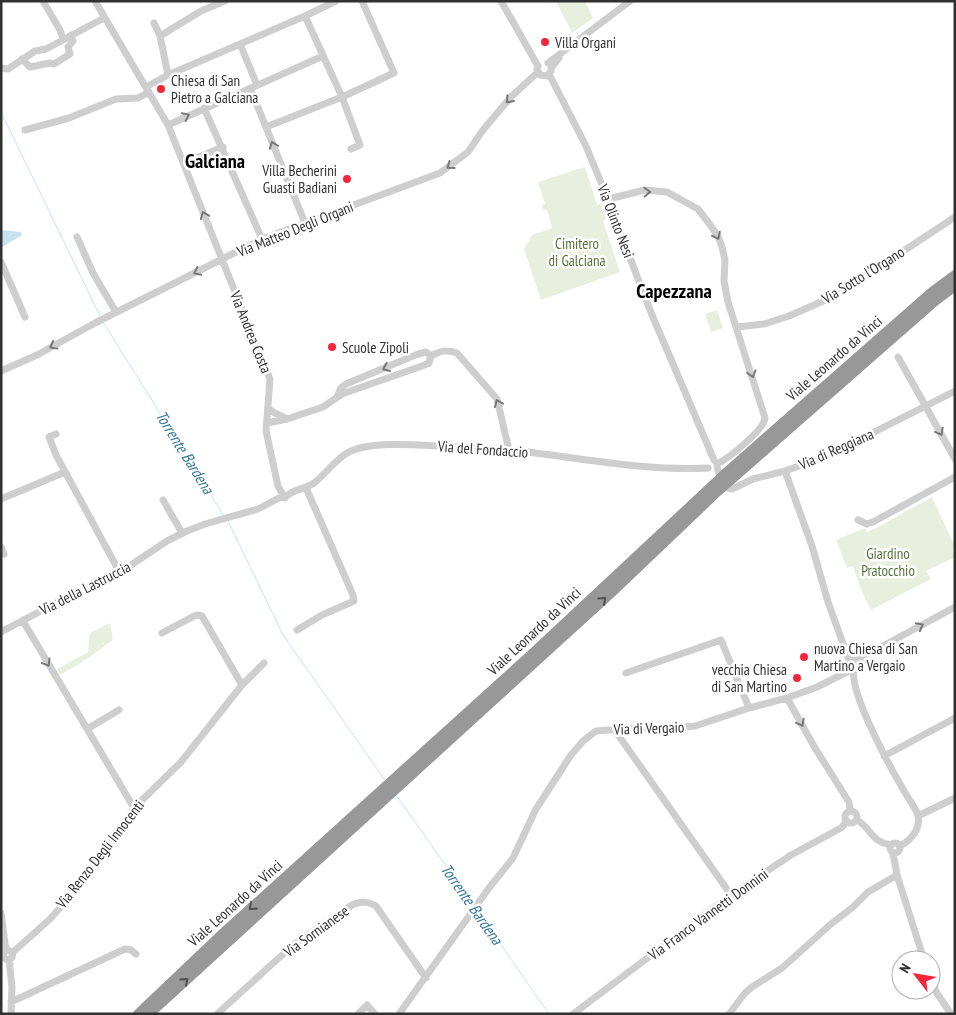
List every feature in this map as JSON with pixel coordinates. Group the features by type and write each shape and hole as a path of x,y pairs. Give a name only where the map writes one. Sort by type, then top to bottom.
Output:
{"highway":[{"name":"Viale Leonardo da Vinci","path":"138,1014 722,480 955,273"},
{"name":"Viale Leonardo da Vinci","path":"149,1014 605,598 722,480 955,286"}],"street":[{"path":"43,1 60,30 63,39"},
{"name":"Via Andrea Costa","path":"95,1 168,125 270,379 266,431 278,486 283,495"},
{"path":"160,36 201,11 225,1"},
{"path":"25,130 69,118 116,99 138,98 168,74 336,1"},
{"path":"266,127 342,97 394,73 362,1"},
{"name":"Via Olinto Nesi","path":"501,1 530,50 545,69 564,101 585,144 712,465"},
{"name":"Via Matteo Degli Organi","path":"1,371 37,355 104,318 262,240 440,173 468,152 483,130 510,98 564,52 630,1"},
{"path":"305,16 342,97 360,145 351,149"},
{"path":"1,68 8,69 34,51 46,49 104,18"},
{"path":"154,23 160,36 168,74"},
{"path":"22,59 30,67 54,64 70,54 68,47 73,41 71,35"},
{"path":"240,44 257,85"},
{"path":"168,125 324,56"},
{"path":"250,88 305,223"},
{"path":"204,108 223,147 262,240"},
{"path":"184,163 223,147"},
{"path":"608,199 645,190 667,192 698,209 718,236 722,247 724,281 728,302 737,327"},
{"name":"Via Sotto l'Organo","path":"737,327 764,324 789,316 837,295 955,217"},
{"path":"77,237 92,273 116,312"},
{"path":"1,262 25,317"},
{"name":"Via del Fondaccio","path":"222,519 258,509 283,495 306,488 324,475 350,451 385,445 404,444 509,450 621,465 694,468 712,465 734,452 760,428 764,421 737,327"},
{"path":"431,356 446,350 457,353 491,391 497,399 501,410 509,450"},
{"path":"267,423 287,419 323,407 347,388 418,354 426,352 431,356"},
{"path":"347,388 422,366 429,363 431,356"},
{"path":"898,357 955,459"},
{"name":"Via di Reggiana","path":"712,465 727,487 732,489 753,478 785,471 840,450 955,391"},
{"path":"268,408 287,419"},
{"path":"56,434 49,437 65,472 120,573"},
{"path":"785,471 812,546 828,602 845,646 855,665 853,676 855,686 884,756 918,816 916,831 913,837 900,846 899,852 877,841 863,824 857,820"},
{"path":"1,499 65,472"},
{"path":"858,520 867,524 873,522 955,477"},
{"path":"297,630 322,615 354,601 306,488"},
{"path":"163,500 182,533"},
{"name":"Via della Lastruccia","path":"1,632 120,573 159,546 182,533 222,519"},
{"name":"Via di Vergaio","path":"399,1014 512,858 536,810 571,755 583,741 596,731 695,726 749,708 788,698 841,675 886,644 955,607"},
{"path":"162,633 196,615 202,616 242,685"},
{"path":"23,620 134,808"},
{"path":"626,674 721,640 749,708"},
{"name":"Via Renzo Degli Innocenti","path":"7,957 50,919 80,885 134,808 182,762 242,685 264,663"},
{"path":"841,675 849,678 855,686"},
{"path":"788,698 815,748 849,802 850,811"},
{"path":"87,729 119,710"},
{"path":"884,756 955,718"},
{"path":"614,729 731,896"},
{"path":"918,816 955,798"},
{"path":"850,811 857,814 857,820"},
{"path":"850,811 845,816 847,822 852,823 857,820"},
{"name":"Via Franco Vannetti Donnini","path":"573,1014 731,896 791,855 841,828 847,822"},
{"path":"892,849 897,875 921,950"},
{"path":"729,1014 752,987 767,979 796,956 868,892 897,875"},
{"name":"Via Sornianese","path":"217,1014 292,946 359,902 368,902 376,906 426,978"},
{"path":"1,913 12,1002 11,1014"},
{"path":"12,1002 123,950 130,950 136,954"},
{"path":"941,999 951,1014"},
{"path":"358,1014 367,1005 374,1014"}],"green space":[{"path":"556,1 585,1 593,18 572,33"},
{"name":"Cimitero di Galciana","path":"585,167 597,205 601,204 606,219 603,221 620,272 541,300 524,249 532,235 552,228 547,210 543,210 542,205 545,204 538,182"},
{"path":"717,310 723,328 711,332 705,314"},
{"name":"Giardino Pratocchio","path":"932,497 955,547 952,549 955,557 926,571 931,579 871,610 860,588 853,566 847,568 836,540 865,528 867,532 876,528"},
{"path":"110,623 113,640 60,675 57,669 88,652 90,633"}],"water":[{"path":"1,230 21,232 22,235 2,247"}],"waterway":[{"name":"Torrente Bardena","path":"1,112 100,316"},
{"name":"Torrente Bardena","path":"103,322 224,516"},
{"name":"Torrente Bardena","path":"228,521 283,635 385,780"},
{"name":"Torrente Bardena","path":"396,795 473,904"},
{"name":"Torrente Bardena","path":"477,910 549,1014"}],"place":[{"name":"Villa Organi","path":"545,42"},
{"name":"Chiesa di San Pietro a Galciana","path":"161,89"},
{"name":"Villa Becherini Guasti Badiani","path":"347,179"},
{"name":"Scuole Zipoli","path":"332,347"},
{"name":"nuova Chiesa di San Martino a Vergaio","path":"804,657"},
{"name":"vecchia Chiesa di San Martino","path":"797,678"}],"district":[{"name":"Galciana","path":"215,161"},
{"name":"Capezzana","path":"674,291"}]}
